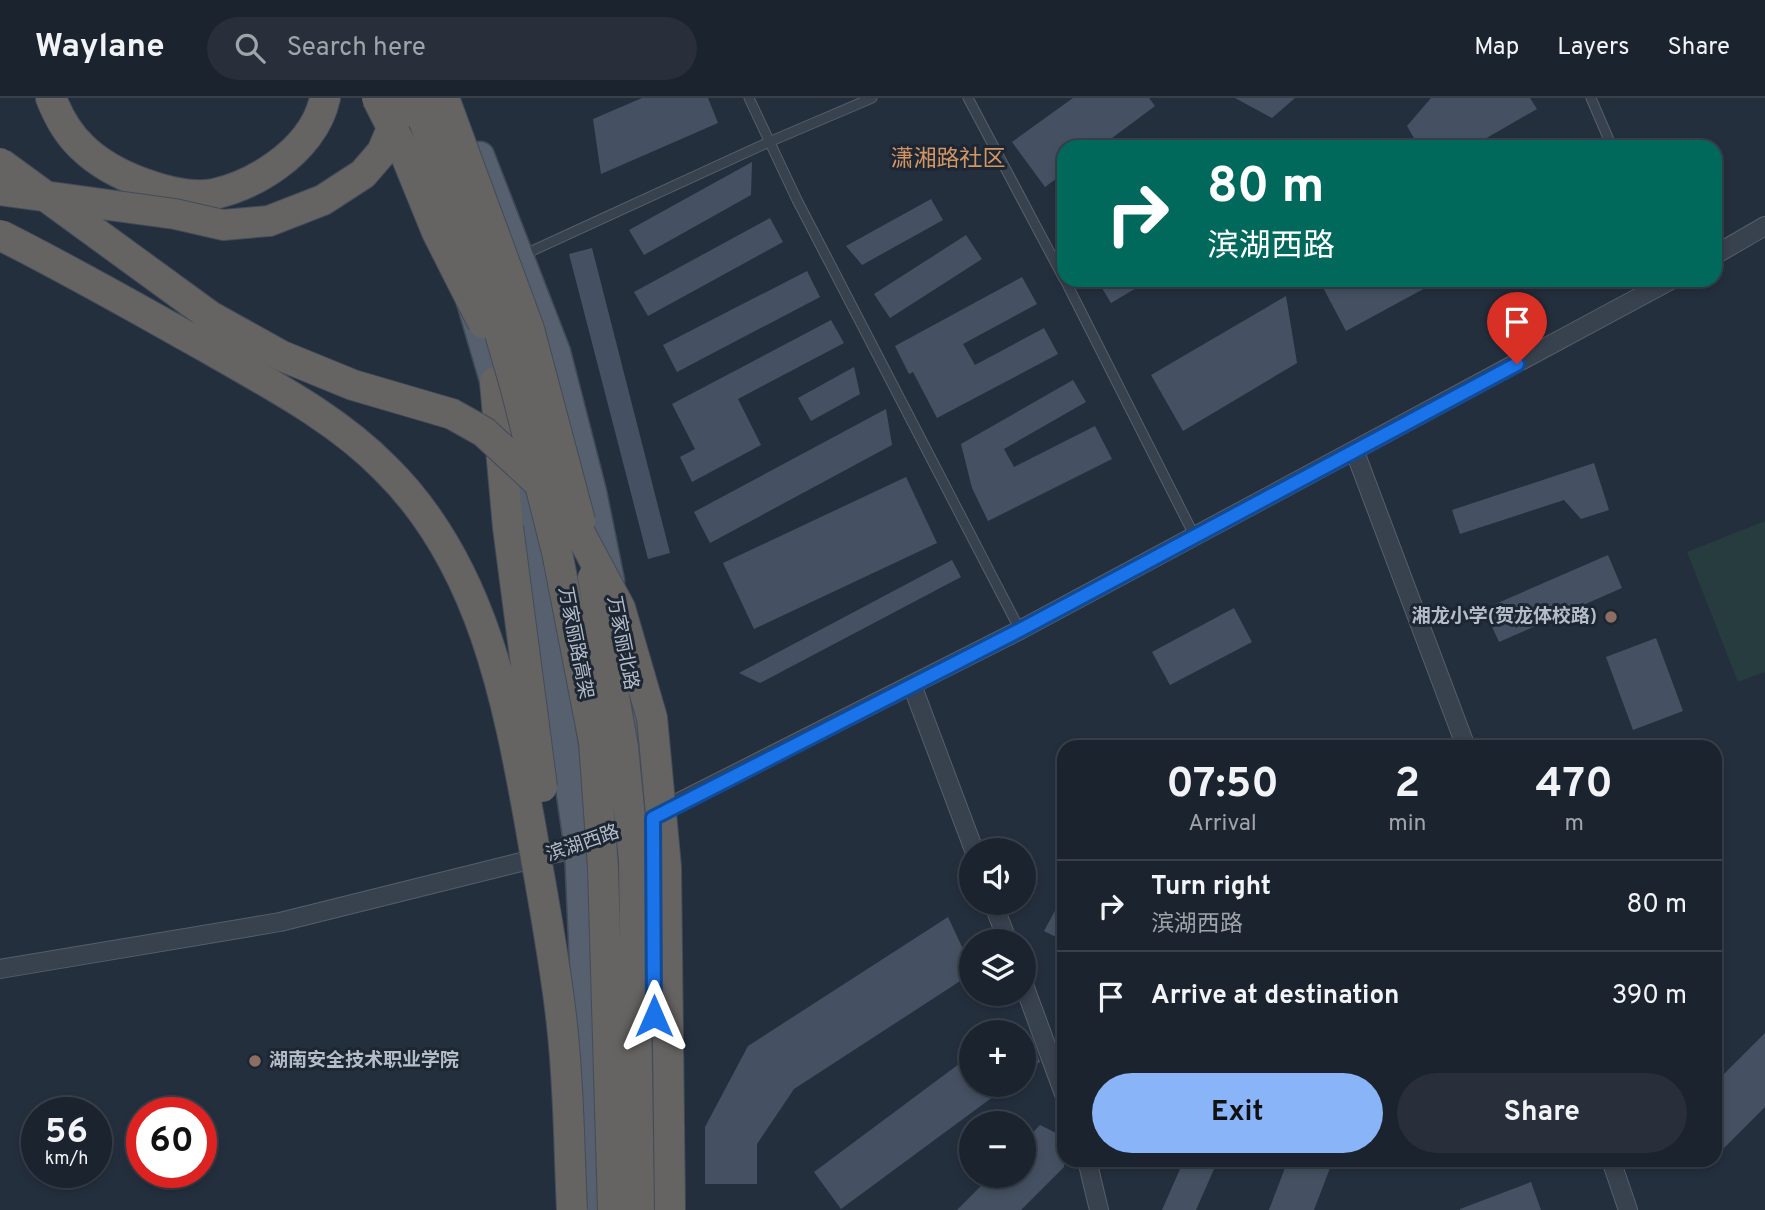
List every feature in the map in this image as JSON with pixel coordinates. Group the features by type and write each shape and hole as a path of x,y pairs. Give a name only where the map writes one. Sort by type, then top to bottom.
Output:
{"highway":[{"path":"51,98 60,119 82,148 120,174 164,190 213,194 260,178 300,148 325,98"},
{"path":"377,98 404,151 437,232 506,385 508,527 557,905 572,1210"},
{"path":"0,190 175,214 223,225 269,221 323,201 363,174 382,152 405,98"},
{"name":"万家丽路高架","path":"415,98 485,281 506,385 557,552 594,742 603,867 612,1210"},
{"name":"万家丽路高架","path":"444,98 495,233 536,355 568,471 596,591 623,747 634,860 639,1210"},
{"path":"0,163 209,316 282,356 354,385 452,414 484,432 567,509 620,608 652,718 666,867 670,1210"},
{"path":"0,235 122,299 342,429 387,469 422,511 461,577 491,645 518,758 563,1026"}],"main road":[{"path":"399,98 506,385 536,547 579,849 595,1210"},
{"name":"万家丽北路","path":"458,98 556,352 592,492 653,818 656,1210"}],"street":[{"path":"1722,251 1765,226"},
{"name":"滨湖西路","path":"0,969 280,922 579,849 653,818 1020,630 1657,287"},
{"path":"1355,452 1462,740"},
{"path":"912,685 969,838"},
{"path":"1032,1006 1057,1075"},
{"path":"1089,1167 1099,1210"},
{"path":"1613,1167 1628,1210"}],"lane":[{"path":"748,98 1020,630"},
{"path":"521,256 769,142 872,98"},
{"path":"968,98 1057,266"},
{"path":"1591,98 1609,140"},
{"path":"1068,287 1195,537"}],"green space":[{"path":"1765,521 1765,672 1738,682 1687,552"}],"building":[{"path":"642,98 708,98 718,123 601,174 593,119"},
{"path":"1073,98 1149,98 1155,106 1109,140 1057,140 1057,178 1045,187 1012,142"},
{"path":"1235,98 1295,98 1272,118"},
{"path":"1431,98 1530,98 1537,109 1483,140 1415,140 1407,126"},
{"path":"752,162 751,195 644,255 629,230"},
{"path":"931,199 943,220 862,265 846,246"},
{"path":"770,218 783,242 648,316 634,292"},
{"path":"966,235 982,259 890,318 874,294"},
{"path":"592,248 670,553 648,559 569,254"},
{"path":"807,271 820,297 677,372 663,345"},
{"path":"1022,277 1037,304 963,344 975,365 1044,328 1058,354 937,418 913,372 909,374 895,346"},
{"path":"1101,287 1138,287 1111,303"},
{"path":"1323,287 1427,287 1346,331"},
{"path":"1286,296 1297,363 1183,431 1151,375"},
{"path":"831,320 844,343 738,399 761,445 692,482 680,457 695,449 672,404"},
{"path":"854,367 860,394 811,421 798,398"},
{"path":"1073,380 1086,402 1004,449 1014,467 1095,426 1112,459 988,521 972,488 961,444"},
{"path":"886,409 892,445 710,543 694,512"},
{"path":"1594,463 1609,510 1581,519 1564,500 1460,534 1452,510"},
{"path":"906,477 937,543 754,629 723,563"},
{"path":"1608,555 1622,588 1499,642 1484,609"},
{"path":"952,560 961,577 760,683 739,673"},
{"path":"1234,608 1252,642 1170,685 1152,652"},
{"path":"1656,638 1683,711 1633,730 1606,657"},
{"path":"1057,907 1057,938 1044,931"},
{"path":"948,917 959,940 959,982 794,1089 757,1144 757,1184 705,1184 705,1127 748,1046"},
{"path":"1765,1033 1765,1107 1722,1150 1722,1076"},
{"path":"959,1064 959,1097 993,1097 974,1111 959,1111 959,1122 841,1209 814,1172"},
{"path":"1040,1125 1057,1134 1057,1167 1064,1167 1021,1210 957,1210 979,1188 1036,1188 1036,1129"},
{"path":"1181,1167 1215,1167 1196,1210 1162,1210"},
{"path":"1285,1167 1330,1167 1314,1210 1269,1210"},
{"path":"1531,1182 1541,1210 1460,1210 1460,1209"}],"place":[{"name":"湘龙小学(贺龙体校路)","path":"1611,617"},
{"name":"湖南安全技术职业学院","path":"255,1061"}],"district":[{"name":"潇湘路社区","path":"948,160"}],"route":[{"path":"654,1016 653,818 1020,630 1517,364"}]}
